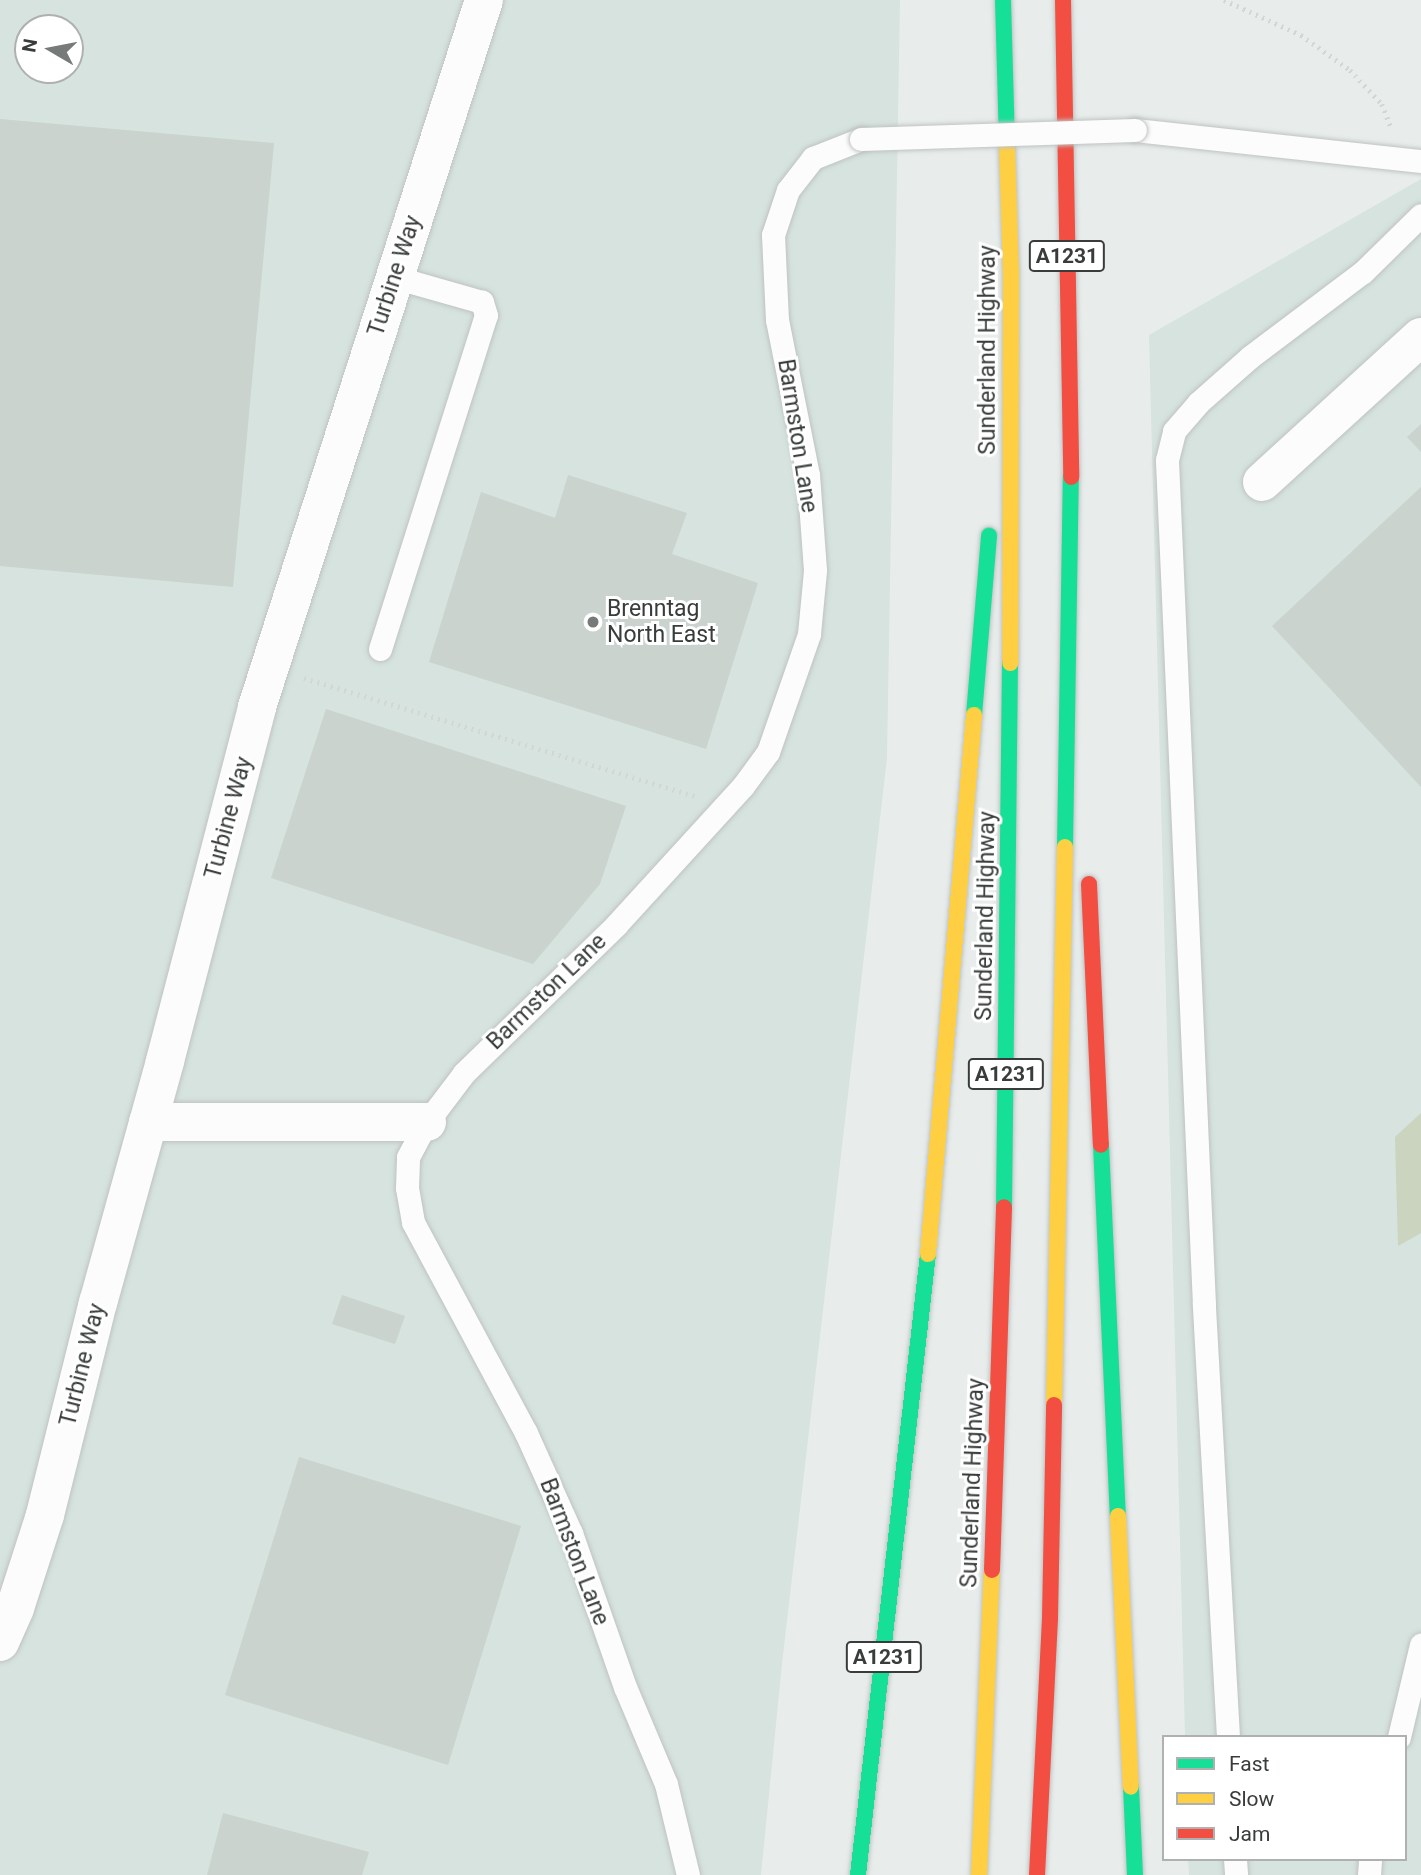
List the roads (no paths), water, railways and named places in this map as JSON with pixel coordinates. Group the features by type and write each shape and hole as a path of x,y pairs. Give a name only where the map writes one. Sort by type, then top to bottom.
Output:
{"highway":[{"name":"Sunderland Highway","path":"979,1875 1001,1339 1009,887 1011,273 1003,0"},
{"name":"A1231","path":"1037,1875 1050,1618 1072,512 1063,0"},
{"name":"A1231","path":"994,481 1011,273"},
{"path":"1072,512 1083,748"},
{"name":"A1231","path":"858,1875 937,1174 990,522"},
{"path":"1089,874 1135,1875"}],"street":[{"name":"Turbine Way","path":"0,1642 15,1608 45,1514 270,667 484,0"},
{"path":"1262,482 1421,337"},
{"path":"148,1122 427,1122"}],"lane":[{"name":"Barmston Lane","path":"688,1875 666,1784 625,1688 571,1533 526,1433 413,1222 407,1188 408,1157 427,1122 464,1073 616,925 726,805 768,752 808,634 815,570 808,475 777,320 773,235 788,190 813,158 861,139 1135,130 1412,159"},
{"path":"1228,1735 1203,1278 1167,460 1174,431 1198,403 1250,356 1363,272 1421,215"},
{"path":"380,649 486,314 482,302 394,276"},
{"path":"1399,1735 1421,1645"}],"place":[{"name":"Brenntag North East","path":"593,622"}]}
